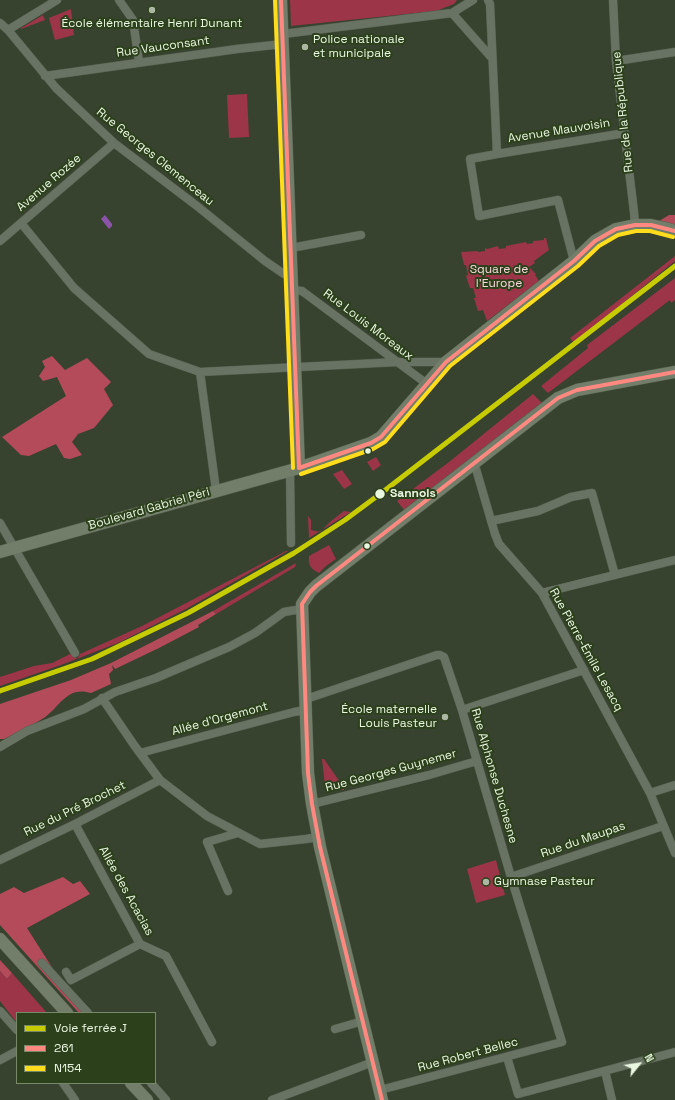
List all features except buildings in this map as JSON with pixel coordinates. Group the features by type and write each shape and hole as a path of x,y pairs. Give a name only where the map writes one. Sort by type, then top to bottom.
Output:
{"main road":[{"path":"281,0 292,248 295,368 295,469"},
{"path":"574,261 595,241 606,234 626,226 632,229 666,233 675,236"},
{"path":"427,384 446,362 574,261 600,244 632,229 658,226 675,231"},
{"path":"381,1095 318,837 312,804 308,773 302,604 316,586 564,394 576,390 675,373"},
{"name":"Boulevard Gabriel Péri","path":"0,552 295,469 371,443 381,437 427,384"},
{"path":"0,939 66,1012"},
{"path":"0,950 57,1012"},
{"path":"123,1084 136,1100"},
{"path":"132,1084 147,1100"}],"street":[{"path":"3,26 57,0"},
{"path":"119,0 133,20 139,62"},
{"path":"283,39 452,14 473,0"},
{"name":"Avenue Mauvoisin","path":"488,0 490,4 491,57 497,154 625,132"},
{"name":"Rue de la République","path":"613,0 616,61 625,132 632,229"},
{"path":"452,14 491,57"},
{"name":"Rue Georges Clemenceau","path":"3,26 64,97 114,143 197,206 265,261 284,274 292,274"},
{"name":"Rue Vauconsant","path":"45,76 237,49 283,39"},
{"path":"616,61 675,52"},
{"name":"Avenue Rozée","path":"0,241 114,143"},
{"path":"497,154 470,159 478,216 558,200 574,261"},
{"path":"21,223 74,288 149,354 200,372 398,362 446,362"},
{"path":"292,248 361,235"},
{"name":"Rue Louis Moreaux","path":"293,290 302,291 427,384"},
{"path":"200,372 216,490"},
{"name":"Rue Pierre-Émile Lesacq","path":"472,464 476,469 499,544 542,593 650,793 675,853"},
{"path":"291,543 295,469"},
{"path":"491,521 538,510 571,497 592,493 616,575"},
{"path":"0,523 75,654"},
{"path":"542,593 675,560"},
{"path":"1,747 27,731 77,712 115,692 156,678 229,647 255,633 284,612 302,609"},
{"name":"Rue Alphonse Duchesne","path":"306,705 436,655 444,657 462,710 511,878 562,1042"},
{"path":"462,710 584,670"},
{"path":"102,698 160,780 207,816 260,844 306,840 318,837"},
{"name":"Allée d'Orgemont","path":"140,753 294,712 306,705"},
{"name":"Rue Georges Guynemer","path":"312,804 429,775 477,761"},
{"name":"Rue du Pré Brochet","path":"0,860 75,824 160,780"},
{"path":"650,793 675,785"},
{"name":"Allée des Acacias","path":"75,824 140,944 166,956 212,1042"},
{"name":"Rue du Maupas","path":"511,878 663,826"},
{"path":"228,890 207,842 238,833"},
{"path":"66,972 71,980 140,944"},
{"path":"42,963 87,1012"},
{"path":"0,1010 16,1029"},
{"path":"335,1029 363,1021"},
{"name":"Rue Robert Bellec","path":"381,1095 562,1042"},
{"path":"0,1060 16,1051"},
{"path":"508,1057 518,1094 675,1052"},
{"path":"272,1100 373,1062"},
{"path":"605,1071 612,1100"},
{"path":"64,1084 75,1100"},
{"path":"151,1084 166,1100"}],"green space":[{"path":"290,0 457,0 454,4 436,11 291,26"},
{"path":"71,9 74,35 55,40 49,18"},
{"path":"43,15 45,20 21,29 21,28"},
{"path":"247,94 249,137 229,138 227,95"},
{"name":"Square de l'Europe","path":"544,238 546,238 549,250 534,261 535,263 529,267 536,274 535,275 539,281 487,321 483,310 478,311 473,288 470,288 466,276 468,275 466,265 464,265 461,252 485,251 485,248 487,249 498,246 499,249 506,248 506,246 526,242 527,244 533,243 533,241 544,240"},
{"path":"675,256 675,261 574,343 570,338"},
{"path":"675,278 675,300 671,303 670,300 548,393 541,386 588,348 587,345"},
{"path":"533,394 542,403 404,510 397,501 449,462"},
{"path":"376,457 381,465 373,471 367,462"},
{"path":"342,470 352,484 344,489 333,474"},
{"path":"344,511 351,512 322,530"},
{"path":"308,516 311,520 311,530 319,532 309,538"},
{"path":"329,545 336,559 319,573 311,567 309,556"},
{"path":"288,551 186,609 118,643 77,659 80,654 142,626"},
{"path":"296,563 295,567 216,614 213,611"},
{"path":"72,653 77,659 0,686 0,677 34,666 52,663"},
{"path":"322,759 324,759 344,790 325,786"},
{"name":"Gymnase Pasteur","path":"496,860 505,895 476,903 467,869"},
{"path":"0,971 7,979 12,973 46,1012 16,1012 16,1022 0,1001"}],"shaded area":[{"path":"105,215 112,224 109,229 101,219"},
{"path":"669,215 675,215 675,226 659,221"},
{"path":"52,356 65,370 87,358 111,382 104,389 113,405 94,428 78,434 72,442 82,455 70,459 64,458 56,444 29,456 21,455 2,437 66,396 57,377 43,381 39,376 45,367 42,361"},
{"path":"213,611 216,614 198,625 199,627 115,669 112,665 113,670 109,674 111,684 91,693 82,691 75,692 64,699 42,719 4,739 0,739 0,704 71,680 111,663"},
{"path":"63,877 73,884 80,881 90,894 27,928 53,969 90,1012 78,1012 0,925 0,894 14,887 24,893"},
{"path":"0,960 12,973 7,979 0,971"}],"rail line":[{"name":"J","path":"0,691 92,659 188,613 294,553 345,520 384,491 675,266"}],"transit line":[{"name":"N154","path":"275,0 293,468"},
{"name":"261","path":"281,0 299,468"},
{"name":"261","path":"299,468 371,443 381,437 446,362 574,261 595,241 616,229 635,225 651,225 675,231"},
{"name":"N154","path":"301,474 373,449 385,442 450,366 578,266 599,246 618,235 636,231 650,231 673,237"},
{"name":"261","path":"382,1100 320,847 312,804 308,773 302,604 316,586 558,398 577,390 675,372"}],"place":[{"name":"École élémentaire Henri Dunant","path":"152,10"},
{"name":"Police nationale et municipale","path":"305,47"},
{"name":"Sannois","path":"380,494"},
{"name":"École maternelle Louis Pasteur","path":"445,717"},
{"name":"Gymnase Pasteur","path":"486,882"}]}
